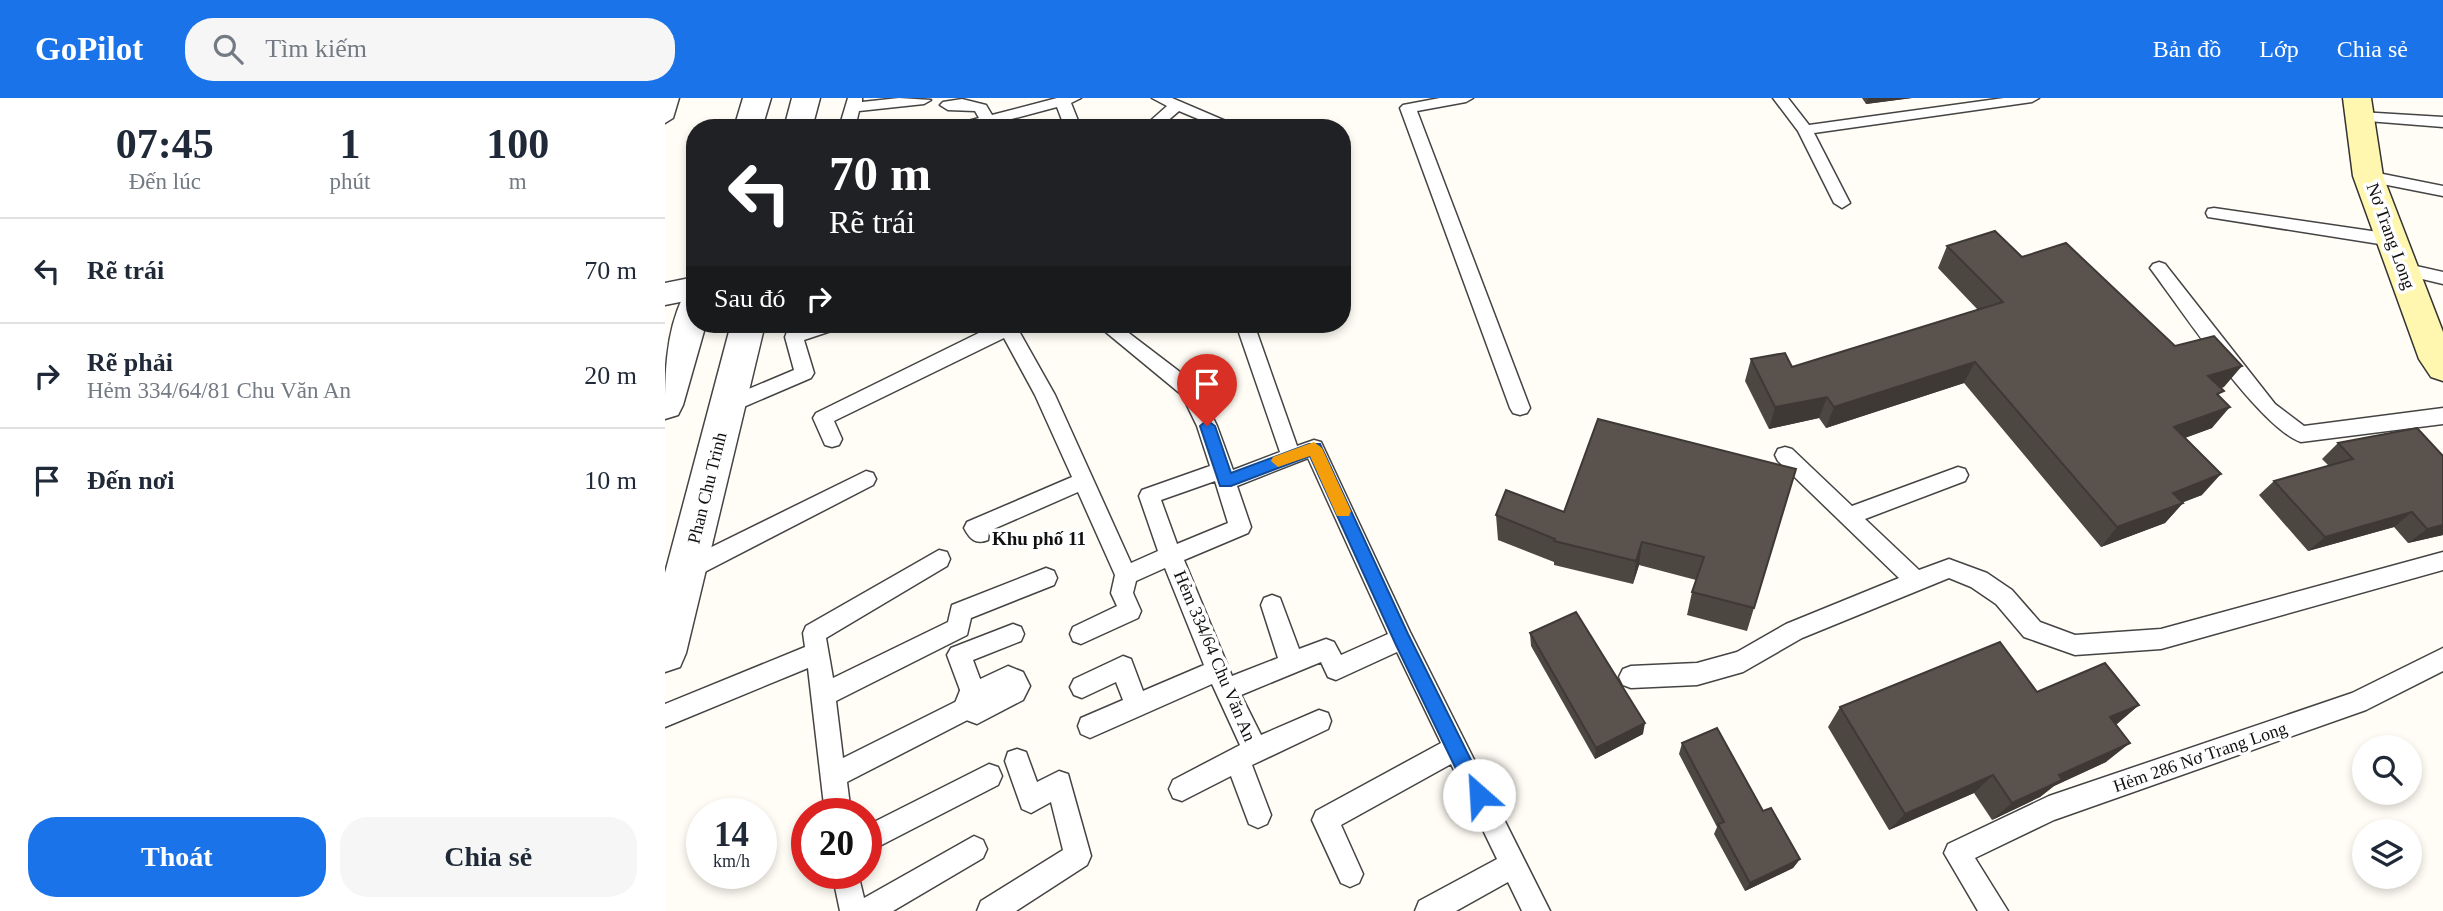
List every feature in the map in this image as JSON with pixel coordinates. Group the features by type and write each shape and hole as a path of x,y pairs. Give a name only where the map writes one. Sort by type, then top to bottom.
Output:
{"main road":[{"name":"Nơ Trang Long","path":"2359,108 2368,176 2436,359 2443,368"}],"street":[{"path":"751,119 757,98"},
{"path":"800,119 806,98"},
{"path":"665,294 686,290"},
{"path":"665,405 687,333"},
{"name":"Phan Chu Trinh","path":"665,653 746,333"}],"lane":[{"path":"665,118 672,98"},
{"path":"994,98 1004,119"},
{"path":"1159,98 1212,119"},
{"path":"1466,98 1408,108 1520,408"},
{"path":"1780,98 1805,130 1842,203"},
{"path":"1805,130 2032,98"},
{"path":"849,119 854,102 924,100"},
{"path":"1010,119 1040,102 1068,100 1071,119"},
{"path":"947,105 962,104 981,108 986,119"},
{"path":"1161,119 1178,105"},
{"path":"2359,108 2443,122"},
{"path":"2368,176 2443,191"},
{"path":"2214,213 2392,240"},
{"path":"2159,268 2268,409 2301,434 2443,416"},
{"path":"2403,269 2443,278"},
{"path":"727,406 804,373 794,337 803,333"},
{"path":"832,439 823,418 993,333"},
{"path":"1011,333 1045,396 1126,575 1122,593 1130,611 1081,634"},
{"path":"1117,333 1190,390 1207,426 1224,476 1240,527 1171,556 1149,496 1224,476 1314,448 1402,639 1536,911"},
{"path":"1248,333 1291,456"},
{"path":"1785,455 1916,581"},
{"path":"1849,516 1958,475"},
{"path":"685,571 866,479"},
{"path":"980,534 975,527 1084,481"},
{"name":"Hẻm 334/64 Chu Văn An","path":"1126,575 1171,556 1222,680 1246,755 1182,789"},
{"path":"836,798 814,633 939,559"},
{"path":"1631,677 1697,674 1743,661 1794,631 1949,568 1979,580 2004,597 2032,630 2075,645 2161,639 2443,561"},
{"path":"823,695 959,628 960,612 1046,578"},
{"path":"1272,605 1292,663"},
{"path":"834,776 992,694 959,655 1013,634"},
{"path":"1090,726 1136,704 1292,663 1327,649 1336,669 1402,639"},
{"path":"665,716 818,653"},
{"name":"Hẻm 286 Nơ Trang Long","path":"1994,911 1957,853 2049,809 2358,702 2443,659"},
{"path":"1082,687 1123,667 1136,704"},
{"path":"1258,815 1246,755 1319,721"},
{"path":"1350,874 1325,820 1456,748"},
{"path":"991,911 1078,856 1059,783 1031,800 1017,761"},
{"path":"882,832 989,776"},
{"path":"867,911 974,849"},
{"path":"1429,911 1513,864"},
{"path":"849,889 854,911"}],"building":[{"path":"1995,231 2022,257 2066,243 2175,346 2214,336 2242,366 2208,376 2224,391 2217,394 2230,407 2174,427 2221,474 2173,493 2183,503 2117,527 1975,362 1834,407 1827,397 1775,407 1751,359 1785,353 1792,367 2003,302 1947,246"},
{"path":"1598,419 1796,469 1754,608 1692,592 1704,557 1642,542 1636,561 1554,541 1555,539 1496,515 1506,490 1564,512"},
{"path":"2417,428 2443,456 2443,525 2427,529 2412,512 2325,537 2274,481 2353,459 2338,443"},
{"path":"1576,612 1645,723 1596,748 1530,633"},
{"path":"2000,642 2037,692 2105,663 2139,705 2110,717 2130,743 2059,775 2062,780 2012,803 1993,775 1905,814 1840,707"},
{"path":"1717,728 1763,811 1771,808 1800,859 1750,883 1718,824 1724,822 1682,743"}],"slow traffic":[{"path":"1278,461 1314,448 1343,511"}],"district":[{"name":"Khu phố 11","path":"1039,538"}],"route":[{"path":"1207,426 1226,482 1314,448 1402,639 1479,795"}]}
